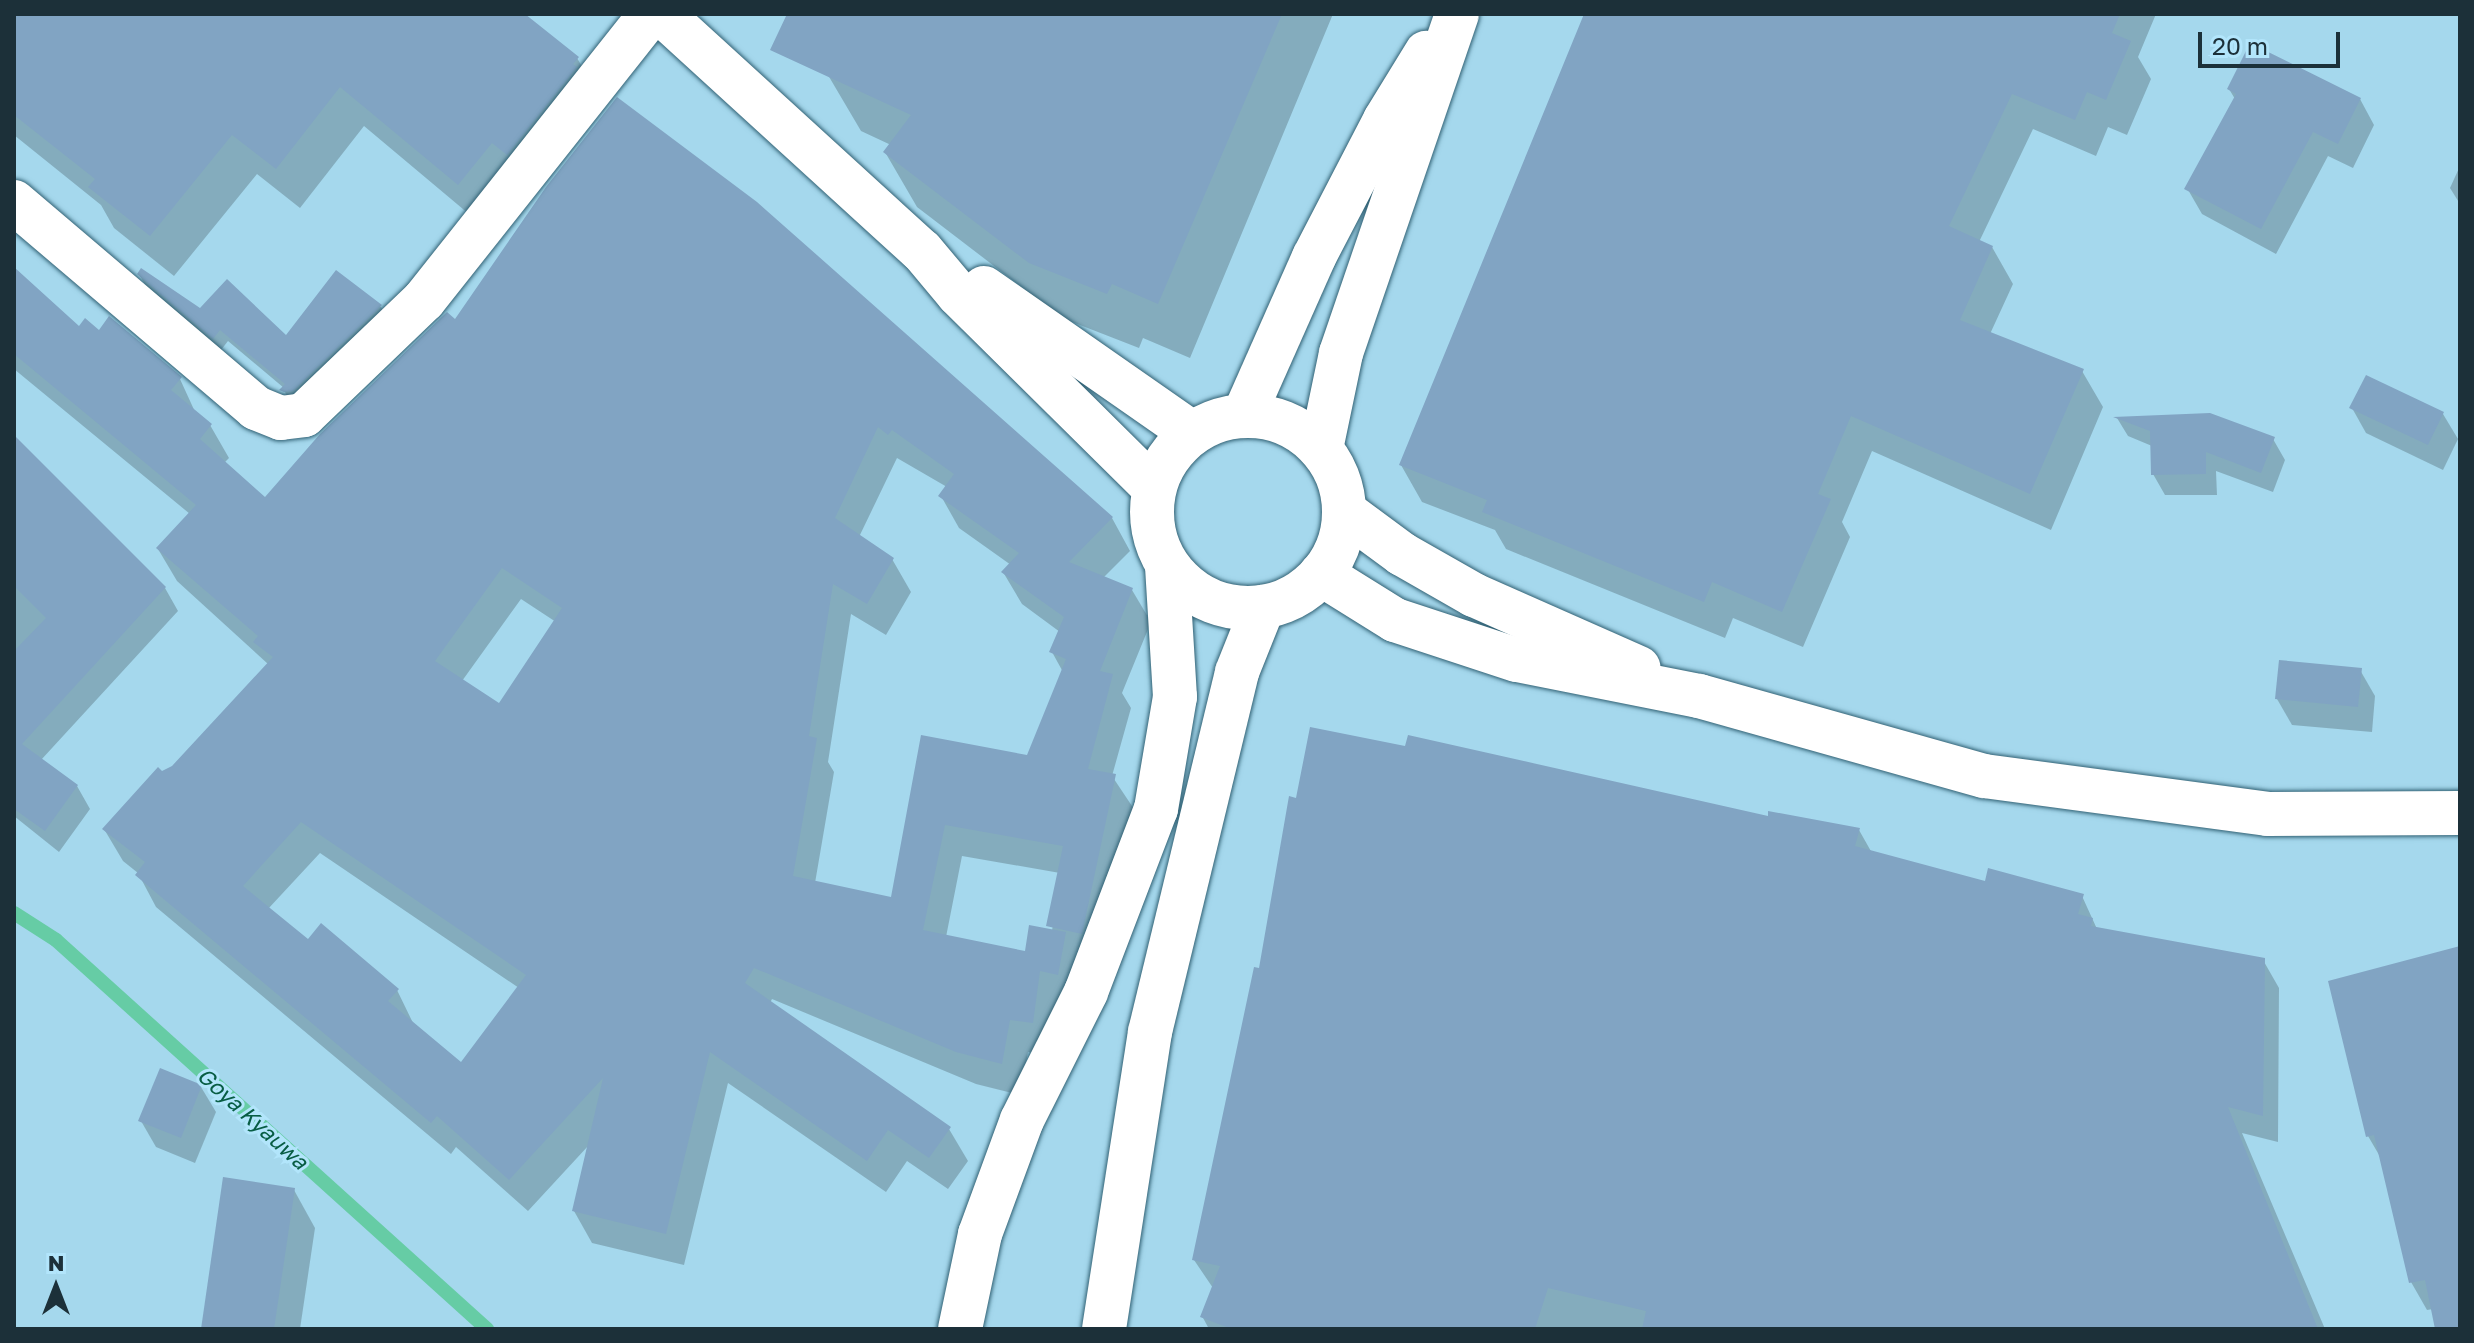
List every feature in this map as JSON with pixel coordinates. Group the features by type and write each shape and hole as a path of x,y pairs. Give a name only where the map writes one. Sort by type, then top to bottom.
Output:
{"main road":[{"path":"14,202 256,408 281,418 304,415 424,300 651,14"},
{"path":"662,14 922,251 958,294 1153,487"},
{"path":"1244,415 1314,257 1378,133 1454,14"},
{"path":"1321,449 1341,353 1454,14"},
{"path":"922,251 970,278 1192,433"},
{"path":"960,1329 967,1280 1022,1120 1086,992 1156,809 1175,697 1167,565 1152,528 1153,487 1168,457 1192,433 1217,420 1244,415 1287,423 1321,449 1338,478 1345,512 1338,544 1321,574 1295,595 1263,607 1209,600 1167,565"},
{"path":"1345,512 1402,554 1474,595 1699,696"},
{"path":"1321,574 1395,620 1517,660 1699,696 1984,776 2267,814 2460,813"},
{"path":"1104,1325 1150,1032 1237,672 1263,607"}],"building":[{"path":"14,14 525,14 579,57 573,64 577,67 507,155 492,143 458,185 340,87 276,169 232,135 150,236 88,187 95,179 14,115"},
{"path":"787,14 1282,14 1158,304 1112,284 1107,294 1029,263 883,152 911,115 770,50"},
{"path":"1584,14 2120,14 2112,33 2131,41 2106,100 2087,92 2075,120 2012,94 1949,226 1993,246 1960,320 2084,369 2030,494 1851,416 1818,494 1831,499 1782,612 1712,582 1704,602 1482,512 1487,500 1399,465"},
{"path":"2250,43 2361,98 2338,144 2313,132 2261,229 2184,189 2236,94 2227,89"},
{"path":"617,97 757,202 1113,517 1069,562 1133,588 1100,671 1113,674 1088,769 1116,774 1082,934 1046,926 1063,846 945,825 923,930 1025,951 1029,925 1066,932 1058,975 1040,971 1033,1023 1010,1020 1002,1064 956,1052 754,968 745,983 951,1127 929,1158 888,1130 867,1161 710,1052 666,1234 572,1211 603,1078 509,1180 437,1116 431,1123 135,875 145,862 102,829 158,767 162,771 172,766 273,657 253,642 258,636 156,548 196,505 14,354 14,267 79,326 85,318 99,330 109,316 182,377 171,390 212,424 200,439 265,497 320,434 447,312 455,319 546,187","holes":["878,427 888,435 892,430 954,474 938,496 1019,553 1001,572 1064,617 1049,652 1066,659 1027,755 921,735 891,897 793,876 817,738 809,736 833,584 867,604 894,558 835,518","502,568 562,608 499,703 435,661","301,822 526,975 461,1062 388,1001 399,989 321,923 308,939 243,886"]},
{"path":"141,268 200,308 227,279 286,335 336,270 382,305 293,391 284,392 279,390 285,384 220,330 213,339 137,274"},
{"path":"2366,375 2444,412 2428,445 2349,408"},
{"path":"2210,413 2275,437 2261,473 2206,452 2206,474 2151,475 2150,431 2113,417"},
{"path":"14,435 166,587 22,744 78,785 45,831 14,809 14,651 46,618 14,586"},
{"path":"2279,660 2362,668 2358,707 2275,699"},
{"path":"1310,727 1405,746 1408,735 1768,816 1768,811 1860,828 1855,846 1985,881 1988,868 2084,894 2078,914 2093,918 2091,926 2265,958 2263,1116 2228,1107 2318,1329 1642,1329 1646,1311 1548,1288 1535,1329 1232,1329 1200,1317 1220,1266 1192,1260 1254,967 1259,968 1289,796 1296,798"},
{"path":"2460,946 2460,1329 2435,1329 2425,1280 2409,1283 2374,1135 2366,1137 2328,981"},
{"path":"160,1068 202,1085 181,1138 138,1121"},
{"path":"223,1177 295,1188 274,1329 201,1329"}],"waterway":[{"name":"Goya Kyauwa","path":"14,913 56,940 487,1329"}]}
